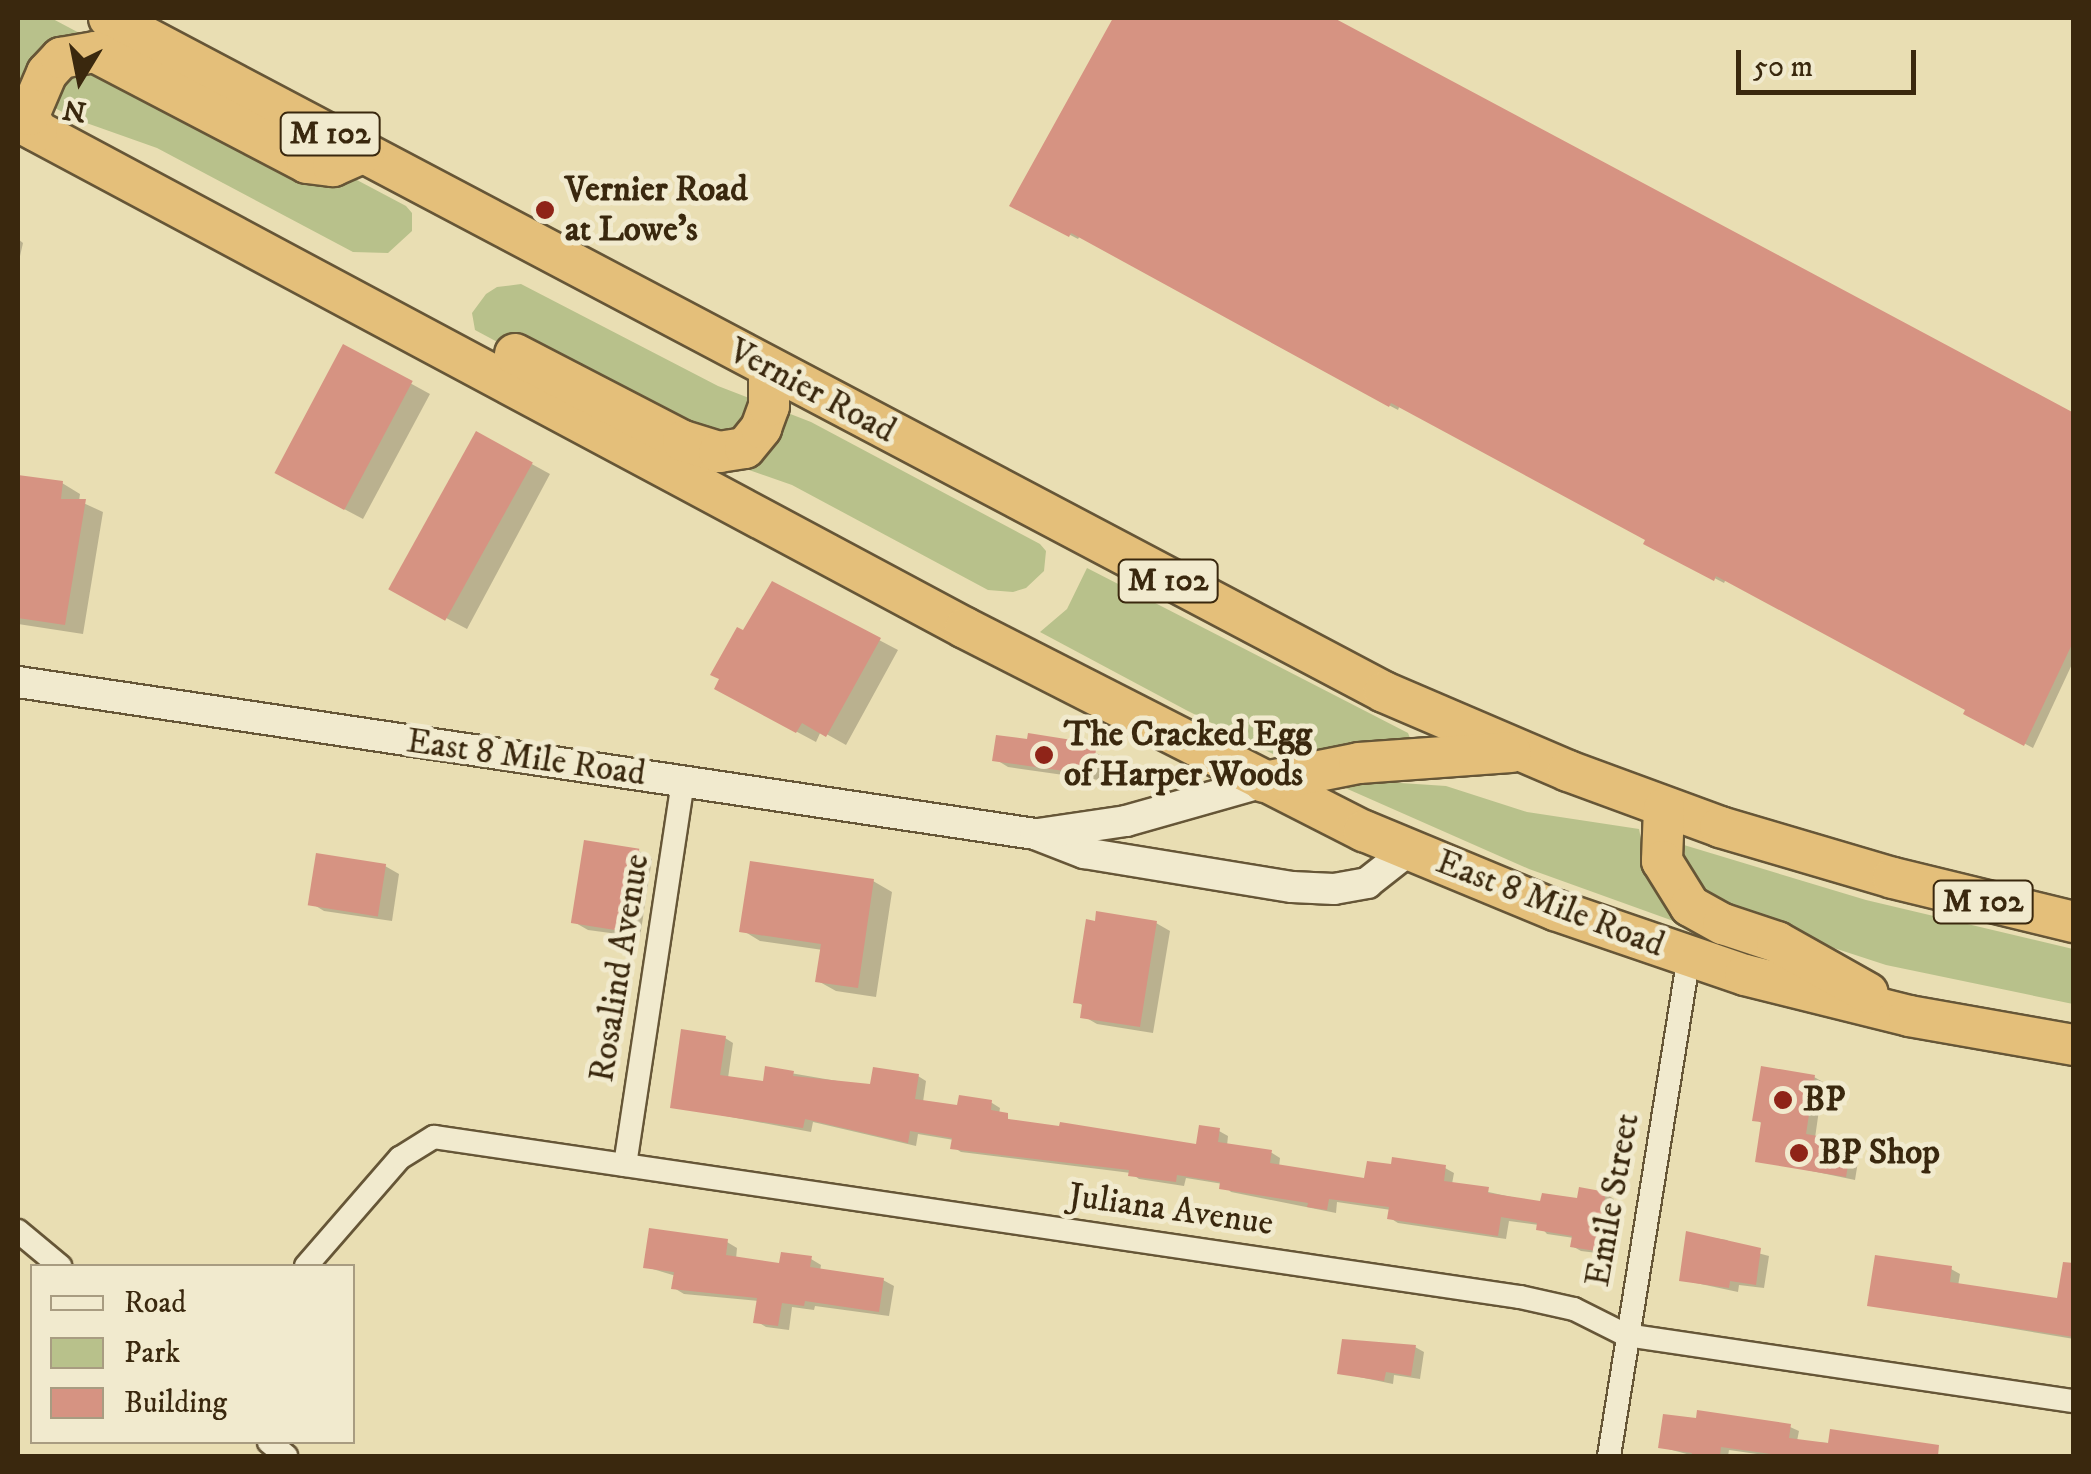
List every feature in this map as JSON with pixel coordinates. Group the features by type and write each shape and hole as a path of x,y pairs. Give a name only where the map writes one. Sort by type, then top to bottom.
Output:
{"highway":[{"name":"Vernier Road","path":"109,18 1322,662 1520,752"},
{"path":"364,152 333,166 307,163 112,56 95,52 61,58 47,73 32,100 27,126 965,628 1264,782 1409,850"},
{"path":"440,345 484,338 684,441 718,452 744,448 762,428 769,406 769,368"},
{"path":"1264,782 1359,763 1520,752"},
{"name":"M 102","path":"1520,752 1664,808 1845,865 2074,922"},
{"path":"1664,808 1662,860 1690,906 1723,924 1778,942 1909,1016"},
{"name":"East 8 Mile Road","path":"1409,850 1554,910 1689,956 1909,1016 2074,1045"}],"street":[{"name":"East 8 Mile Road","path":"18,682 1035,834 1084,854 1317,889 1367,883 1409,850"},
{"name":"Rosalind Avenue","path":"626,1165 684,782"},
{"name":"East 8 Mile Road","path":"1035,834 1126,821 1264,782"},
{"name":"Emile Street","path":"1609,1456 1689,956"},
{"name":"Juliana Avenue","path":"308,1264 400,1158 434,1138 1520,1297 1574,1309 1626,1336 2074,1402"},
{"path":"18,1231 58,1264"}],"green space":[{"path":"18,18 51,18 406,206 412,213 412,231 388,253 353,252 157,148 78,120 18,89"},
{"path":"521,284 718,386 811,422 1040,544 1046,551 1044,571 1026,588 1013,592 988,590 792,485 712,457 475,330 472,313 486,294 497,287"},
{"path":"1087,568 1408,733 1410,738 1285,760 1186,710 1040,632 1067,609"},
{"path":"1371,781 1446,786 1527,812 1639,829 1643,849 1704,932 1529,869 1343,787"},
{"path":"1674,842 1866,900 2073,949 2073,1004 1886,965 1714,909"}],"building":[{"path":"1113,18 1334,18 2074,413 2074,640 2024,746 1963,714 1965,710 1716,576 1714,581 1643,544 1645,540 1391,403 1389,407 1071,233 1069,237 1009,206"},
{"path":"343,344 413,381 344,510 274,473"},
{"path":"476,431 533,463 445,621 388,589"},
{"path":"18,475 63,481 61,499 86,499 65,625 18,618"},
{"path":"772,581 881,638 826,737 802,723 796,733 714,689 719,679 710,675 737,627 743,630"},
{"name":"The Cracked Egg of Harper Woods","path":"1028,733 1072,740 1071,745 1096,749 1093,775 992,761 996,735 1027,739"},
{"path":"584,840 639,849 626,932 571,923"},
{"path":"316,853 386,864 378,916 308,905"},
{"path":"750,861 874,879 858,988 815,982 821,944 739,932"},
{"path":"1096,911 1157,921 1140,1027 1080,1018 1082,1004 1073,1003 1086,919 1095,921"},
{"path":"681,1029 726,1036 720,1075 763,1081 765,1066 794,1071 793,1076 870,1084 873,1067 919,1074 915,1099 957,1105 959,1095 992,1100 991,1110 1008,1113 1008,1119 1059,1126 1060,1122 1196,1144 1199,1125 1220,1128 1218,1142 1272,1150 1270,1163 1364,1178 1367,1161 1391,1164 1392,1157 1446,1165 1444,1181 1489,1187 1488,1193 1540,1201 1542,1193 1577,1198 1579,1187 1606,1192 1596,1251 1570,1247 1572,1236 1536,1230 1537,1223 1501,1217 1498,1236 1387,1219 1389,1207 1329,1199 1327,1210 1307,1207 1308,1203 1219,1189 1220,1182 1177,1175 1176,1182 1128,1176 1129,1170 950,1149 952,1138 910,1131 908,1143 805,1119 803,1128 670,1108"},
{"path":"1761,1066 1815,1075 1806,1134 1852,1142 1846,1177 1755,1162 1761,1122 1752,1121"},
{"path":"649,1228 728,1239 726,1255 779,1263 781,1252 812,1256 810,1267 884,1278 879,1312 805,1301 804,1306 782,1303 778,1326 753,1323 757,1298 671,1289 674,1272 643,1268"},
{"path":"1686,1231 1761,1248 1756,1285 1730,1281 1729,1288 1679,1281"},
{"path":"1875,1255 1952,1266 1950,1282 2057,1298 2063,1262 2074,1263 2074,1337 1867,1306"},
{"path":"1342,1339 1416,1345 1411,1376 1386,1372 1384,1381 1337,1374"},
{"path":"1697,1410 1791,1424 1789,1438 1828,1443 1830,1429 1939,1445 1938,1456 1785,1456 1721,1447 1720,1456 1691,1456 1692,1453 1658,1448 1663,1414 1696,1418"}],"place":[{"name":"Vernier Road at Lowe's","path":"545,210"},
{"name":"The Cracked Egg of Harper Woods","path":"1044,755"},
{"name":"BP","path":"1783,1100"},
{"name":"BP Shop","path":"1799,1153"}]}
